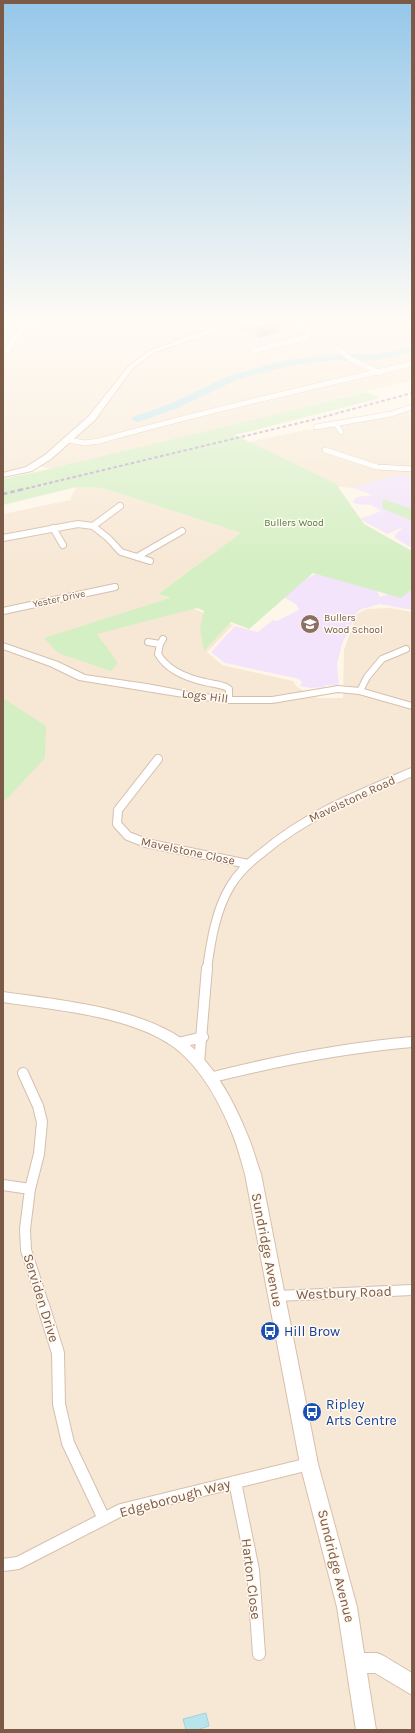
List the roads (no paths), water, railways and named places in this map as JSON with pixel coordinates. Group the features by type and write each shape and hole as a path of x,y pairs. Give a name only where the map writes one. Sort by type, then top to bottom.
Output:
{"street":[{"path":"3,475 29,469 48,457 92,418 103,403"},
{"path":"68,440 85,443 99,441 241,403"},
{"path":"316,427 391,414 412,407"},
{"path":"336,424 341,432"},
{"path":"325,450 379,469 412,469"},
{"path":"93,526 120,506"},
{"path":"3,538 78,524 93,526 108,538 121,552 150,561"},
{"path":"53,528 63,545"},
{"path":"137,557 182,531"},
{"name":"Yester Drive","path":"3,611 115,587"},
{"path":"148,642 161,642 158,654 164,664 195,678 224,685 229,689 229,700"},
{"name":"Logs Hill","path":"3,646 54,664 83,678 148,687 189,695 229,700 272,700 322,691 360,691 412,706"},
{"path":"360,691 367,677 382,659 406,649"},
{"name":"Mavelstone Close","path":"158,759 118,810 117,824 128,836 146,843 248,864"},
{"name":"Mavelstone Road","path":"199,1063 203,1037 205,986 209,954 221,905 232,884 248,864 300,823 332,806 412,772"},
{"name":"Sundridge Avenue","path":"3,997 65,1006 136,1023 178,1043 199,1063 209,1078 239,1133 253,1174 309,1464 347,1607 357,1663 366,1730"},
{"path":"178,1043 203,1037"},
{"path":"209,1078 259,1065 334,1051 412,1042"},
{"name":"Serviden Drive","path":"23,1073 38,1106 42,1122 39,1154 30,1189 25,1229 26,1250 58,1353 59,1404 68,1443 104,1519"},
{"path":"3,1185 30,1189"},
{"name":"Westbury Road","path":"277,1296 412,1290"},
{"name":"Edgeborough Way","path":"3,1565 18,1563 121,1510 309,1464"},
{"name":"Harton Close","path":"235,1482 253,1570 259,1654"},
{"path":"357,1663 377,1663 412,1685"}],"water":[{"path":"206,1713 209,1726 197,1730 186,1730 183,1719"}],"waterway":[{"path":"137,419 180,403"}],"railway":[{"path":"20,490 316,419 376,403"},
{"path":"3,494 24,489"}],"place":[{"name":"Bullers Wood School","path":"310,624"},
{"name":"Hill Brow","path":"270,1331"},
{"name":"Ripley Arts Centre","path":"312,1412"}],"park label":[{"name":"Bullers Wood","path":"294,523"}]}
